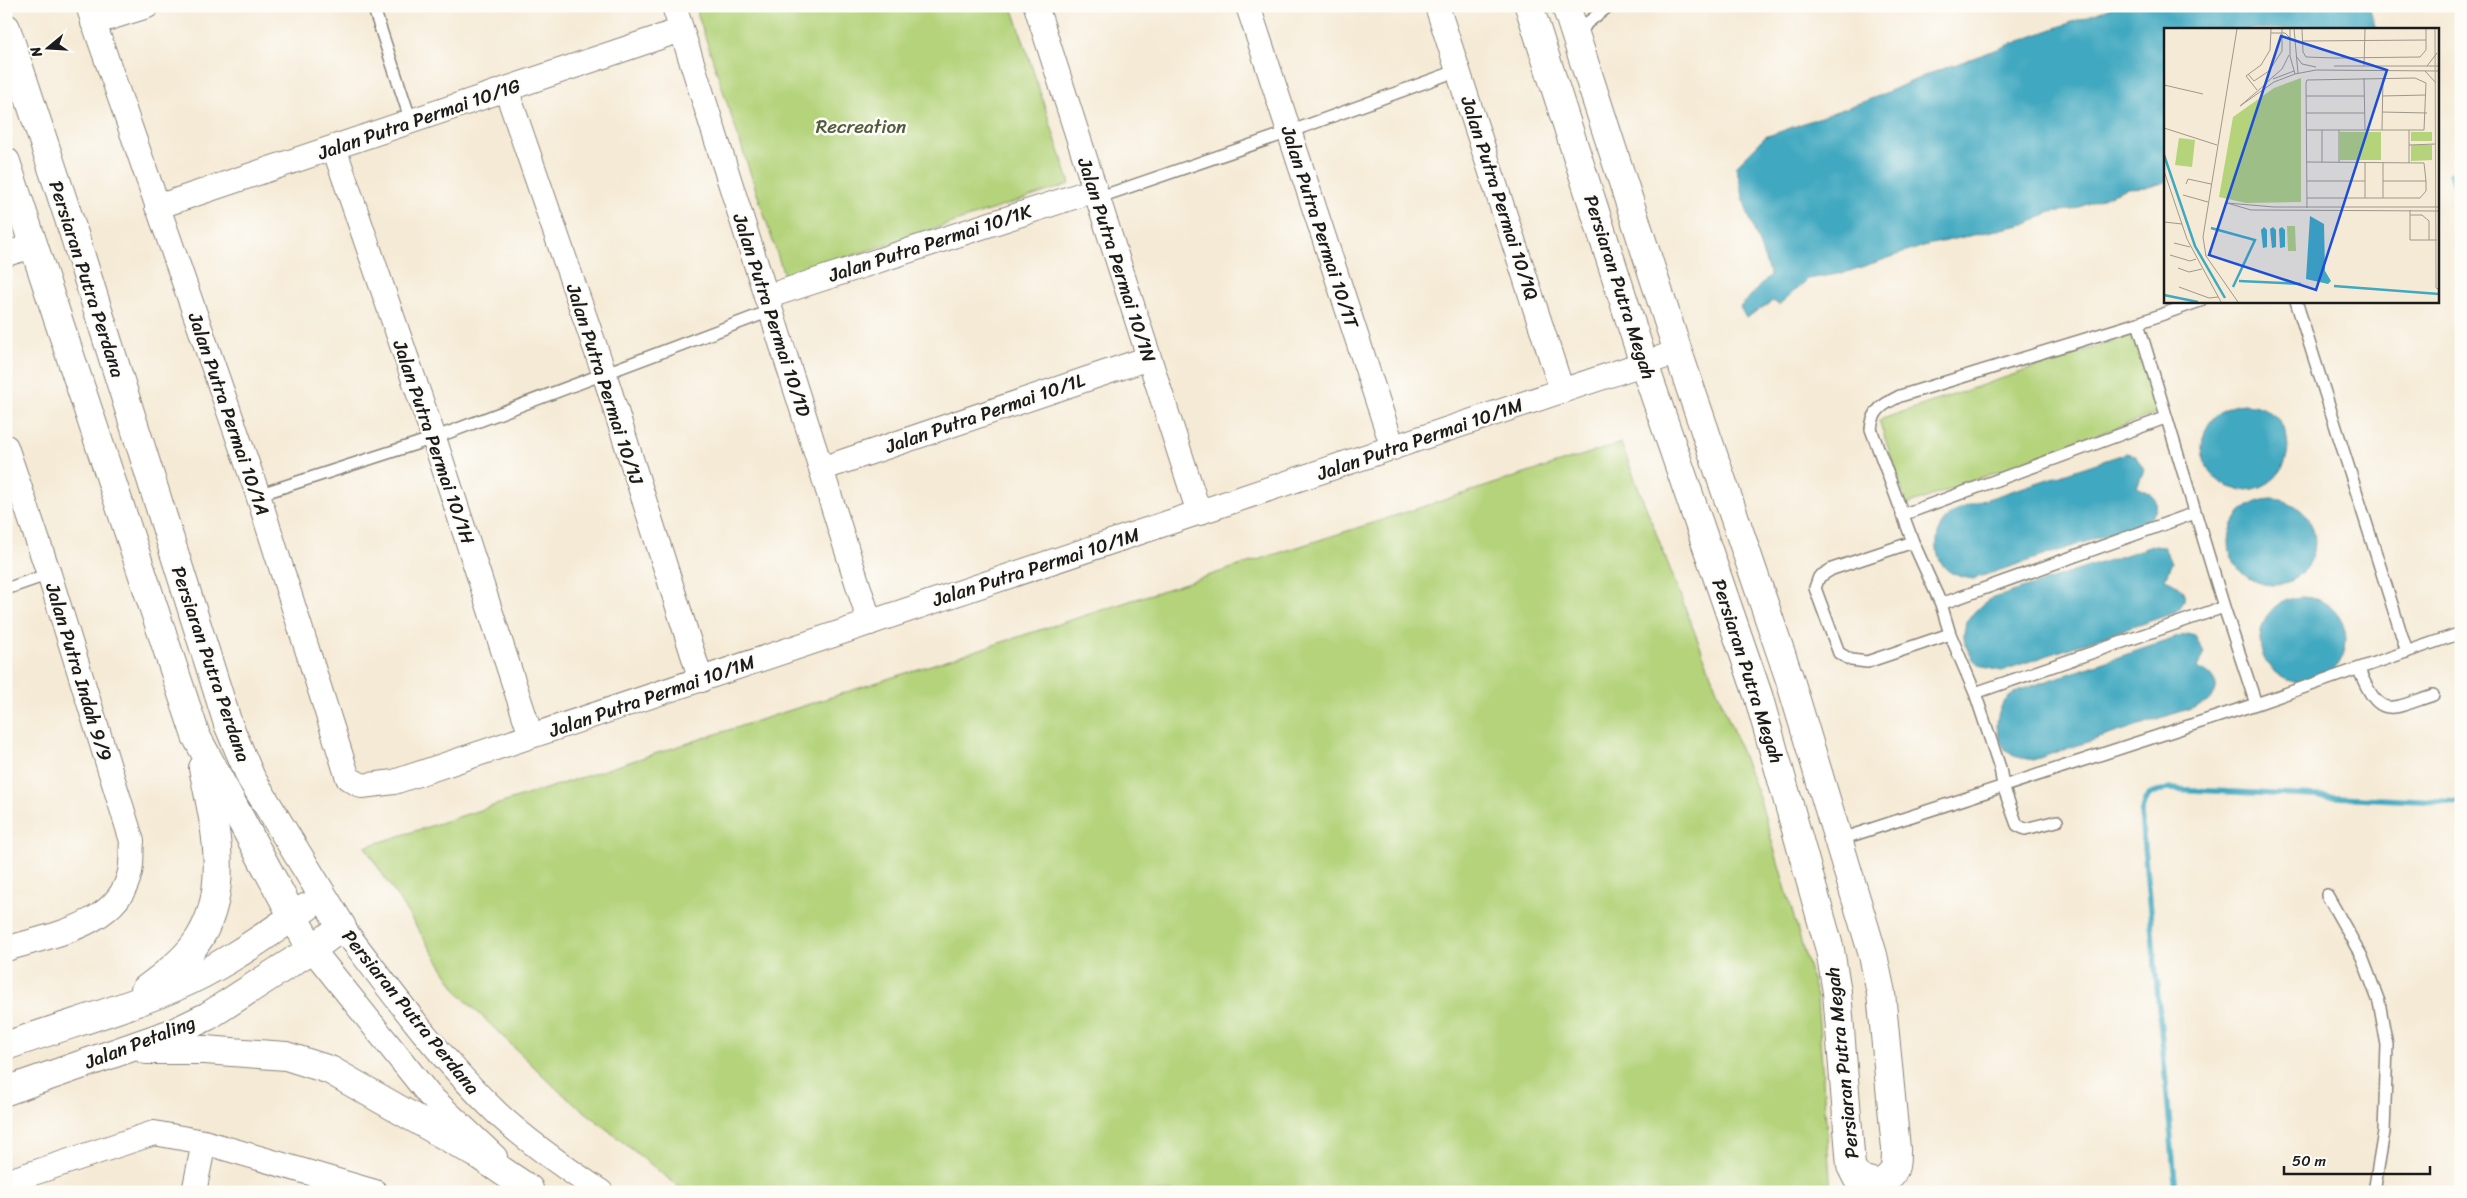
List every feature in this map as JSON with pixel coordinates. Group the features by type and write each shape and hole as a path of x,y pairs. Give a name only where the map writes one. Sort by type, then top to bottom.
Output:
{"main road":[{"name":"Persiaran Putra Megah","path":"1529,6 1644,364 1758,695 1824,924 1837,992 1851,1166 1857,1178 1879,1184 1891,1177 1896,1164 1881,993 1864,923 1790,680 1678,352 1566,6"},
{"name":"Persiaran Putra Perdana","path":"6,28 228,724 251,778 342,927"},
{"name":"Persiaran Putra Perdana","path":"6,162 196,736 312,949"},
{"path":"112,1011 170,970 194,946 209,920 219,861 216,828 196,736"},
{"name":"Jalan Petaling","path":"6,1046 112,1011 174,988 228,959 322,897"},
{"name":"Jalan Petaling","path":"6,1091 175,1032 208,1016 312,949 342,927"},
{"path":"124,1050 205,1050 286,1056 330,1070 476,1154 531,1190"}],"street":[{"path":"90,14 147,6"},
{"name":"Jalan Putra Permai 10/1D","path":"674,6 870,623"},
{"name":"Jalan Putra Permai 10/1N","path":"1036,6 1199,513"},
{"name":"Jalan Putra Permai 10/1T","path":"1248,6 1393,448"},
{"name":"Jalan Putra Permai 10/1Q","path":"1437,6 1562,391"},
{"name":"Jalan Putra Permai 10/1A","path":"90,14 258,495 348,778 362,786 394,782"},
{"name":"Jalan Putra Permai 10/1G","path":"157,207 681,30"},
{"name":"Jalan Putra Permai 10/1J","path":"506,89 604,374 701,680"},
{"name":"Jalan Putra Permai 10/1H","path":"334,148 434,438 531,736"},
{"name":"Jalan Putra Permai 10/1K","path":"768,304 1096,194"},
{"path":"6,254 33,246"},
{"name":"Jalan Putra Permai 10/1M","path":"394,782 1678,352"},
{"name":"Jalan Putra Permai 10/1L","path":"821,469 1149,358"},
{"name":"Jalan Putra Indah 9/9","path":"6,447 49,574 132,842 130,873 119,898 104,913 88,922 6,949"},
{"name":"Persiaran Putra Perdana","path":"342,927 441,1054 498,1114 562,1166 601,1192"},
{"name":"Persiaran Putra Perdana","path":"312,949 429,1095 531,1190"},
{"path":"6,1182 154,1133 204,1142 375,1192"},
{"path":"194,1192 204,1142"}],"lane":[{"path":"373,6 411,121"},
{"path":"1576,39 1587,24 1607,7"},
{"path":"1096,194 1289,132 1459,70"},
{"path":"2056,821 2025,829 2017,825 2002,786 2000,768 1975,693 1950,634 1941,604 1902,515 1871,429 1872,417 1881,405 1900,396 2138,323 2197,302"},
{"path":"2296,302 2407,652"},
{"path":"258,495 434,438 604,374 768,304"},
{"path":"2138,323 2224,607 2256,704"},
{"path":"1902,515 2166,418"},
{"path":"1941,604 2195,513"},
{"path":"1913,542 1832,569 1819,577 1815,588 1839,653 1851,660 1867,662 1950,634"},
{"path":"6,589 49,574"},
{"path":"1975,693 2224,607"},
{"path":"1838,840 2359,670 2461,633"},
{"path":"2359,670 2369,694 2381,705 2392,709 2433,695"},
{"path":"2327,895 2362,957 2379,1002 2387,1045 2384,1132 2374,1192"}],"green space":[{"name":"Recreation","path":"695,6 1012,6 1070,184 785,278"},
{"path":"2134,334 2157,413 1907,505 1879,420"},
{"path":"1621,443 1760,800 1817,997 1831,1192 685,1192 558,1090 461,996 365,847"}],"water":[{"path":"2116,6 2369,6 2376,28 2164,28 2164,183 2149,187 2127,188 2072,210 2050,212 2030,223 1927,245 1844,273 1808,279 1779,305 1773,301 1746,318 1740,307 1770,275 1745,205 1736,166 1765,137 1876,97 1926,75"},
{"path":"2245,404 2261,407 2269,411 2281,423 2285,431 2288,447 2285,463 2281,471 2269,483 2261,487 2245,490 2229,487 2221,483 2209,471 2205,463 2202,447 2205,431 2209,423 2221,411 2229,407"},
{"path":"2127,453 2135,455 2144,470 2137,487 2153,497 2156,502 2155,511 2146,522 1973,579 1954,574 1942,564 1937,550 1938,534 1946,518 1960,508"},
{"path":"2272,499 2288,502 2296,506 2308,518 2312,526 2315,542 2312,558 2308,566 2296,578 2288,582 2272,585 2256,582 2248,578 2236,566 2232,558 2229,542 2232,526 2236,518 2248,506 2256,502"},
{"path":"2155,545 2163,546 2172,562 2165,579 2177,585 2184,593 2185,597 2180,608 2174,613 2001,671 1982,666 1971,656 1965,644 1965,629 1971,616 1988,600"},
{"path":"2303,597 2327,604 2339,616 2346,640 2339,664 2327,676 2303,683 2279,676 2267,664 2260,640 2267,616 2279,604"},
{"path":"2187,634 2195,636 2204,652 2197,668 2209,674 2215,682 2215,692 2206,703 2033,760 2014,756 2003,746 1999,739 1998,715 2005,701 2016,692"}],"waterway":[{"path":"2451,174 2461,206"},
{"path":"2176,1192 2141,814 2147,798 2154,792 2171,789 2461,803"}]}
